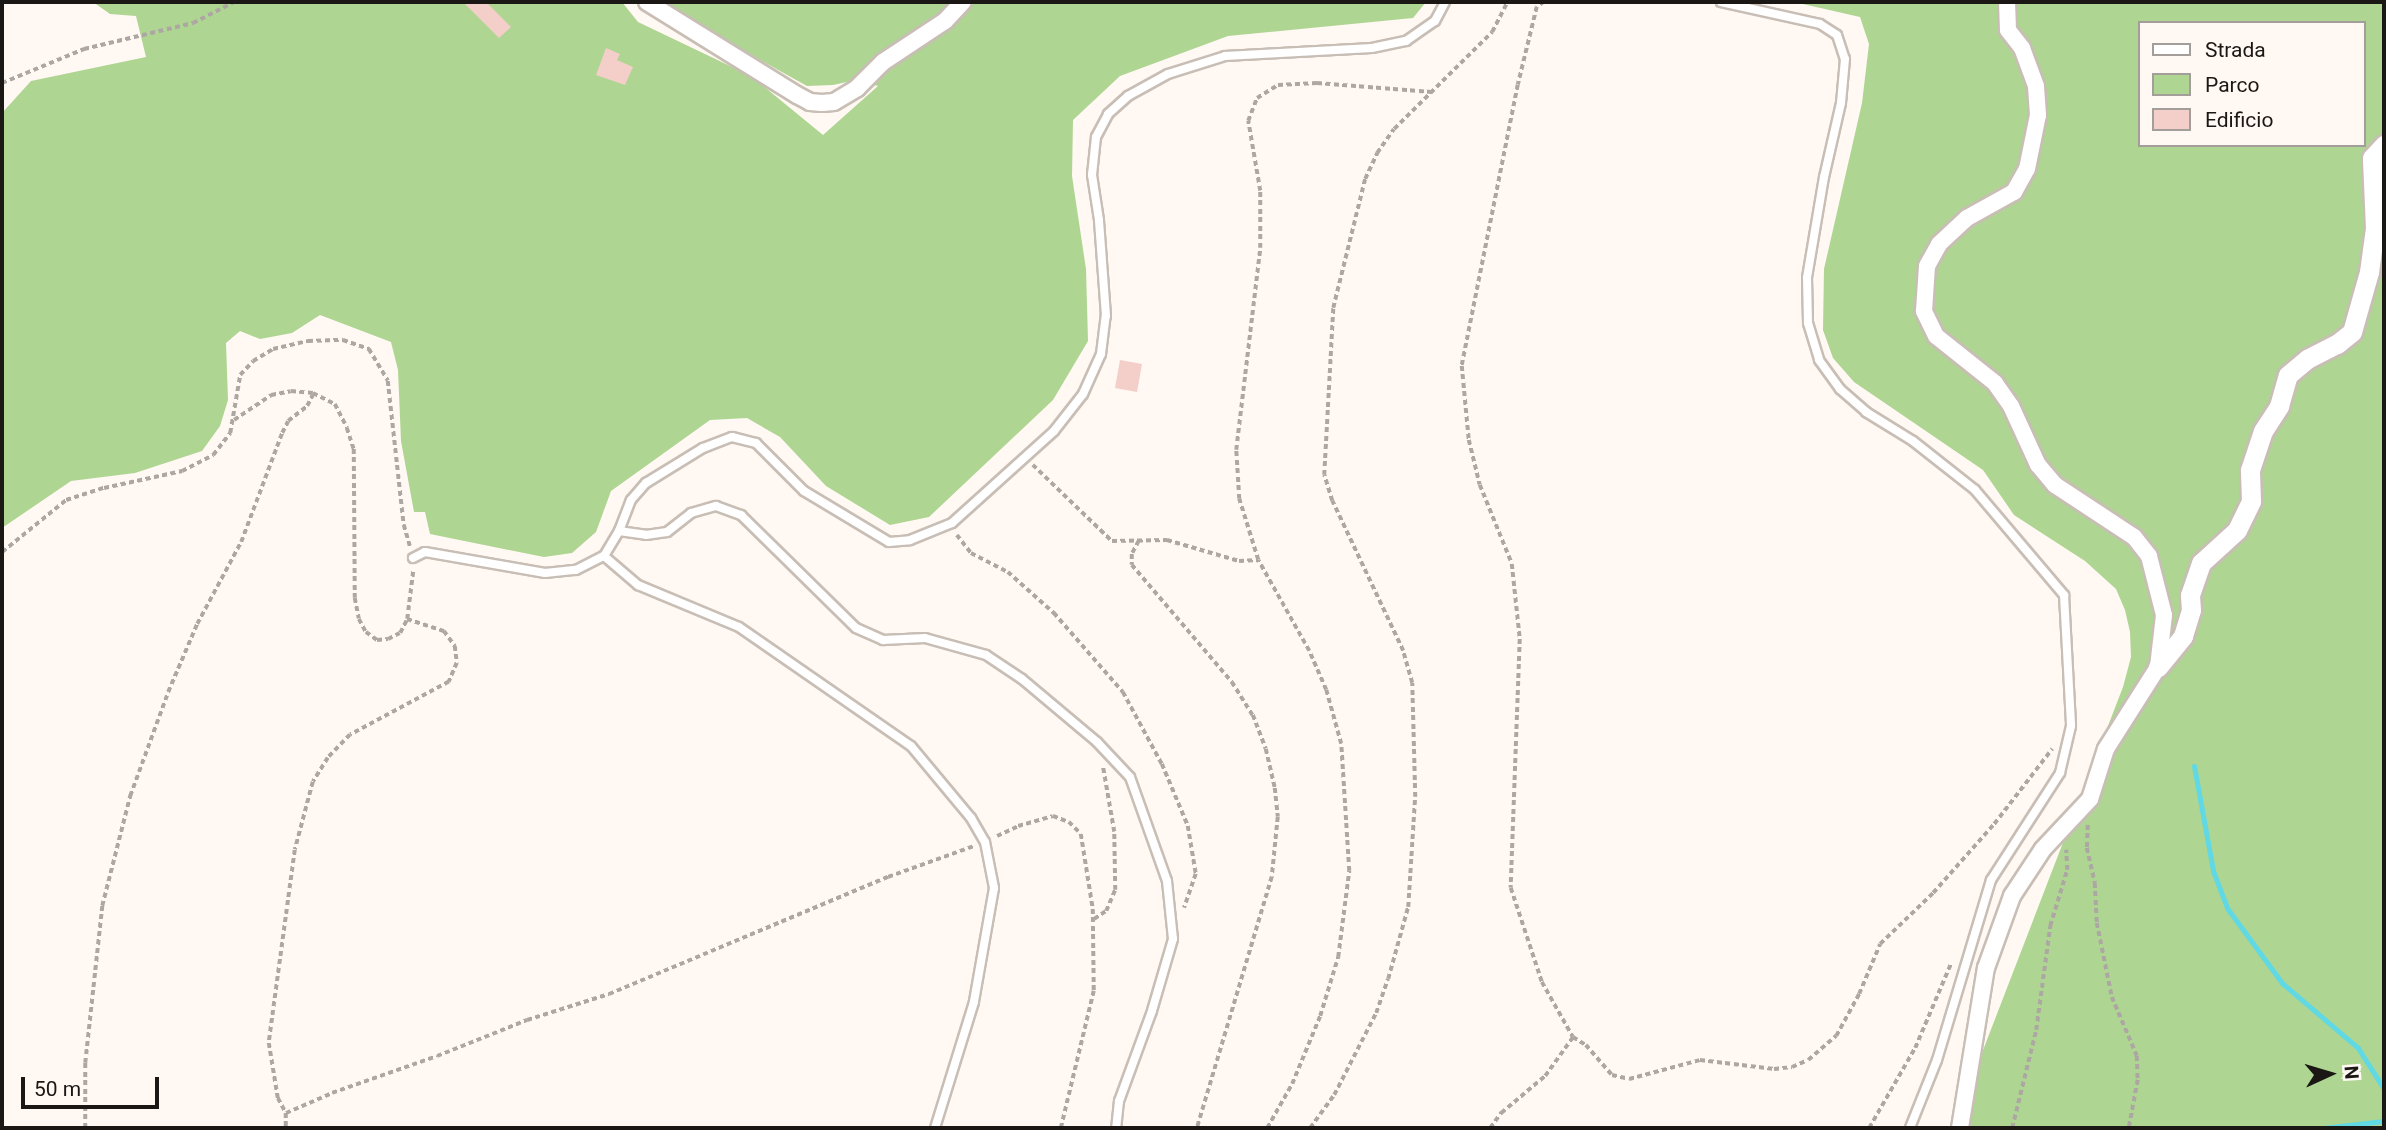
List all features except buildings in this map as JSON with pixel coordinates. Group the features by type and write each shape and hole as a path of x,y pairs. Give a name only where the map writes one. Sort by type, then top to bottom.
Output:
{"street":[{"path":"647,2 797,95 810,102 822,103 834,103 858,88 883,62 945,20 963,2"},
{"path":"2007,2 2008,30 2022,48 2036,86 2038,115 2028,169 2014,192 1966,218 1939,244 1927,266 1924,311 1936,336 1995,383 2011,406 2038,465 2055,485 2134,537 2150,556 2164,615 2158,667"},
{"path":"1960,1128 1986,968 2012,896 2043,849 2090,799 2106,750 2158,667 2183,636 2191,610 2190,595 2201,562 2237,530 2251,501 2250,470 2263,431 2279,406 2288,375 2307,359 2337,345 2352,331 2369,272 2375,228 2372,158 2384,145"}],"lane":[{"path":"413,558 425,552 449,554 491,565 545,573 576,570 604,556 620,531 631,500 646,482 703,448 732,438 756,443 804,491 889,542 910,540 952,523 1054,431 1083,394 1101,354 1106,316 1099,220 1092,175 1096,137 1108,114 1128,96 1168,74 1225,56 1373,48 1406,41 1435,21 1445,2"},
{"path":"1721,2 1820,24 1837,35 1845,59 1841,103 1824,177 1807,278 1808,323 1819,360 1840,389 1866,412 1913,441 1975,490 2064,595 2071,726 2060,773 1991,880 1937,1060 1910,1128"},
{"path":"620,531 646,535 667,532 691,513 716,506 741,514 856,628 883,640 925,638 986,655 1022,679 1097,742 1130,778 1167,881 1173,939 1152,1011 1119,1101 1116,1128"},
{"path":"604,556 638,585 739,627 911,746 971,818 985,842 994,888 977,989 935,1128"}],"path":[{"path":"2,83 84,49 192,23 234,2"},
{"path":"1310,1128 1334,1094 1376,1013 1388,979 1408,906 1415,797 1412,683 1403,651 1332,501 1324,475 1333,308 1365,179 1394,129 1492,32 1507,2"},
{"path":"1544,2 1537,7 1529,35 1462,366 1469,440 1480,485 1511,564 1520,639 1511,888 1542,982 1573,1037 1586,1045 1612,1075 1629,1079 1700,1060 1774,1069 1792,1067 1808,1060 1836,1036 1859,994 1880,944 1933,893 1985,834 2046,755 2053,748 2067,743"},
{"path":"1267,1128 1292,1084 1320,1016 1338,957 1349,871 1341,744 1326,690 1304,641 1258,561 1238,499 1235,467 1260,248 1260,191 1248,121 1252,106 1263,92 1278,85 1317,83 1432,92"},
{"path":"2,552 66,500 104,488 182,471 213,455 230,433 240,375 253,361 273,349 308,341 343,340 369,349 388,382 404,525 413,558 407,619 400,633 388,639 377,640 366,632 359,619 355,598 354,449 348,428 335,404 313,393 291,391 271,395 234,420"},
{"path":"85,1128 85,1063 102,906 130,796 173,681 197,624 241,542 282,433 288,421 307,406 313,393"},
{"path":"1029,453 1033,466 1112,541 1167,540 1239,561 1258,561"},
{"path":"952,523 959,539 971,553 1008,572 1035,596 1115,682 1162,764 1188,826 1196,874 1173,939"},
{"path":"1139,541 1132,554 1132,565 1232,682 1253,715 1266,749 1278,817 1272,877 1197,1128"},
{"path":"286,1128 286,1114 278,1098 270,1043 295,850 313,782 328,758 350,735 449,682 457,663 455,646 444,631 407,619"},
{"path":"1093,919 1105,911 1115,890 1114,832 1097,742"},
{"path":"2090,799 2087,848 2095,883 2098,923 2112,997 2137,1056 2138,1080 2129,1128"},
{"path":"286,1114 332,1093 437,1056 527,1020 609,994 888,877 985,842 1018,825 1053,816 1069,822 1081,834 1093,919 1094,991 1061,1128"},
{"path":"2012,1128 2036,1030 2050,926 2067,870 2066,847 2058,836"},
{"path":"1869,1128 1914,1048 1950,965 1961,952 1969,950"},
{"path":"1490,1128 1502,1113 1545,1076 1573,1037"}],"green space":[{"path":"93,2 622,2 638,22 751,76 823,135 878,86 856,80 833,85 807,86 665,7 662,2 1426,2 1413,18 1228,36 1120,76 1073,120 1072,176 1086,269 1088,341 1053,400 929,517 890,525 826,486 780,437 747,418 710,420 611,491 596,532 572,553 544,557 430,534 425,512 414,512 401,441 398,370 391,342 320,315 292,333 260,339 240,331 226,343 228,400 220,426 202,451 135,473 71,481 2,528 2,113 31,81 146,57 136,16 110,14"},
{"path":"1794,2 2384,2 2384,1128 1953,1128 2123,687 2131,657 2130,632 2116,589 2085,561 2014,515 1983,470 1854,382 1833,358 1823,330 1824,269 1862,103 1869,44 1860,17"}],"waterway":[{"path":"2194,766 2213,871 2227,908 2282,983 2358,1048 2384,1089"},
{"path":"2323,1128 2384,1121"}]}
